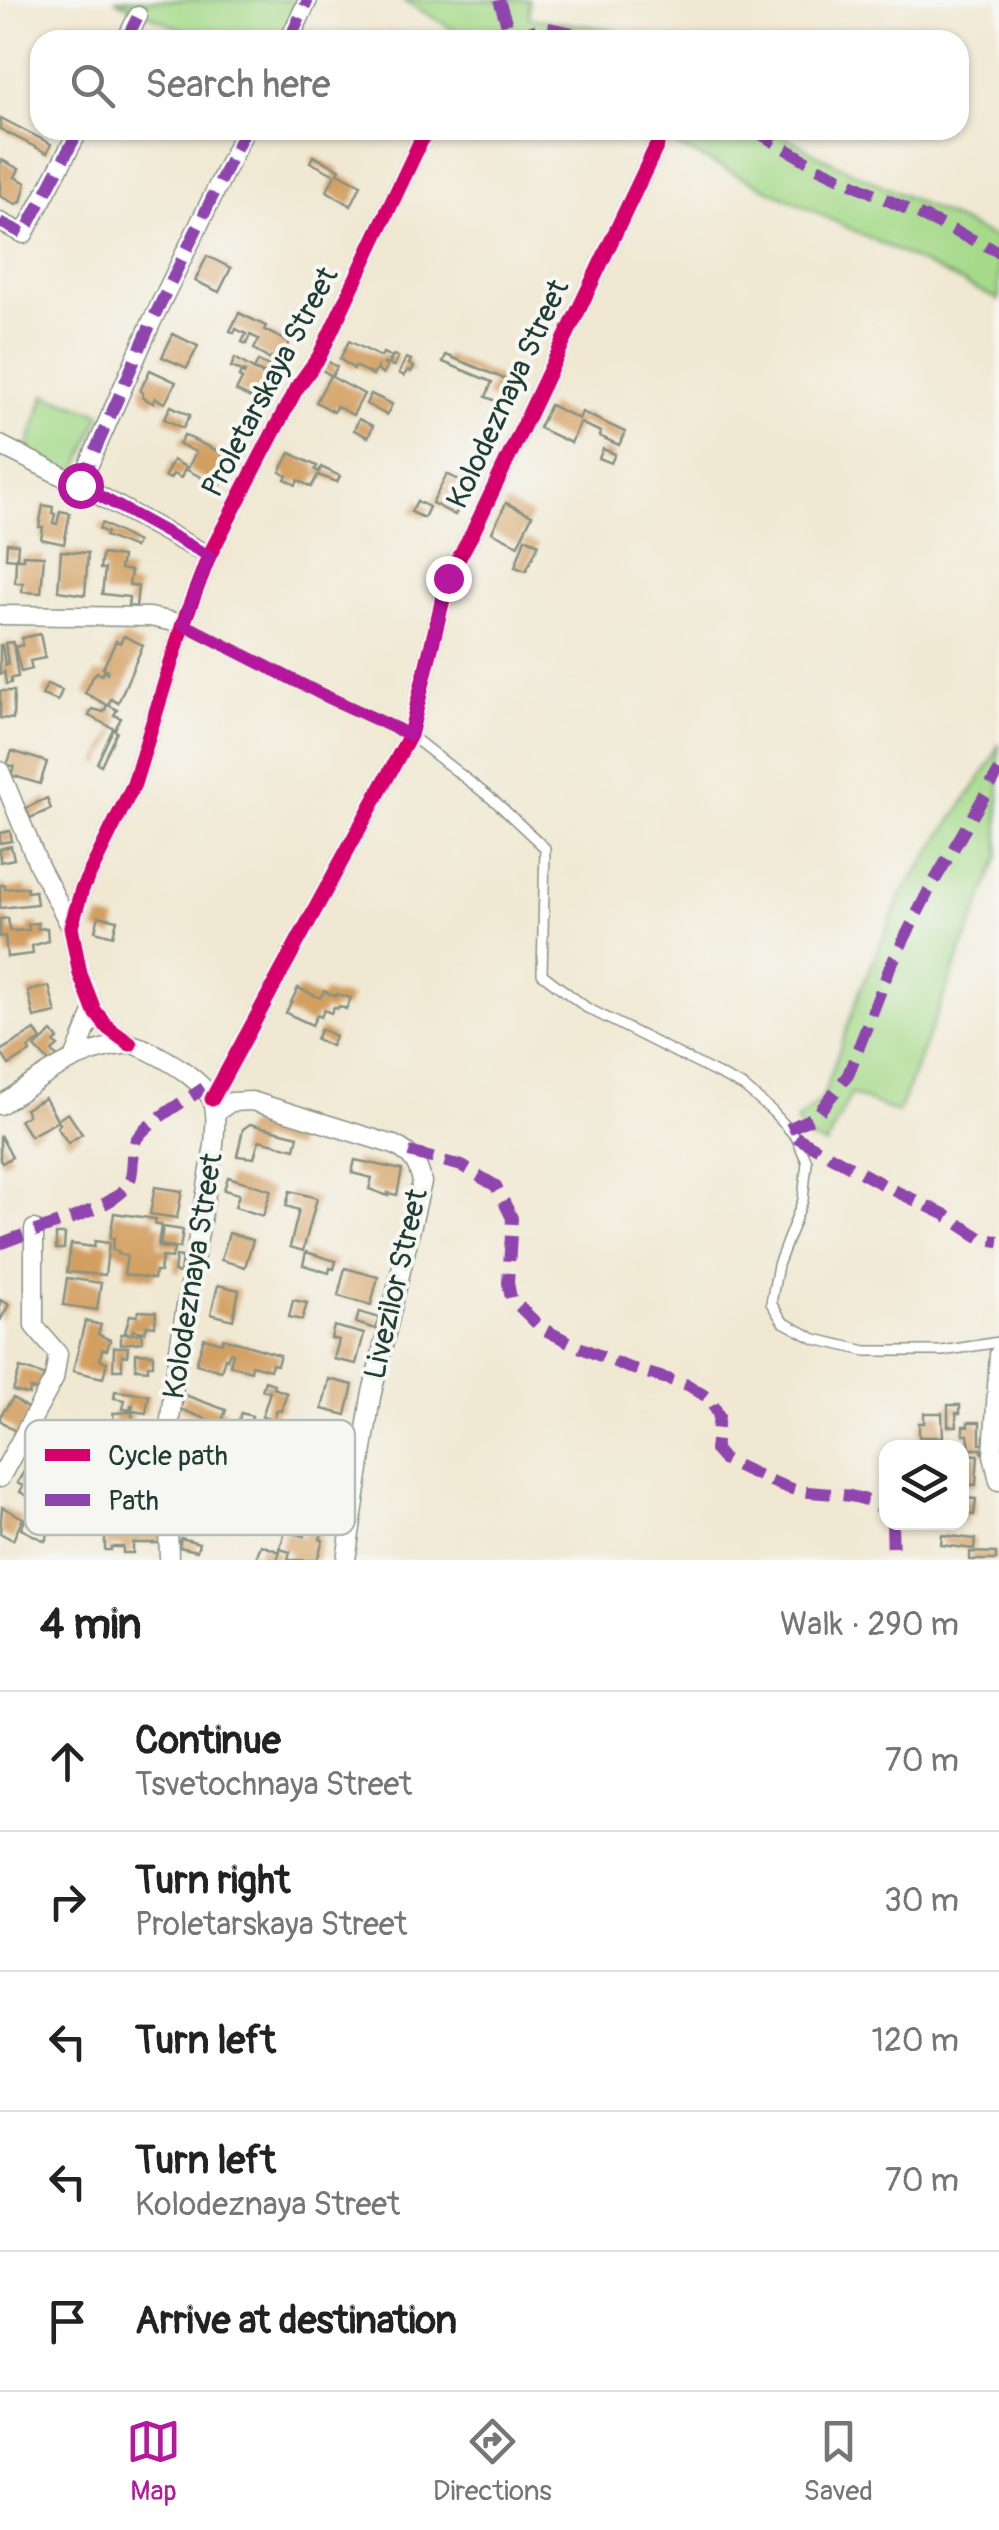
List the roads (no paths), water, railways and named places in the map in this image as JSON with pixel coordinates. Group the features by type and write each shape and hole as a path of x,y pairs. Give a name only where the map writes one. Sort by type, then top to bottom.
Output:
{"street":[{"path":"294,30 308,0"},
{"path":"131,30 138,16"},
{"path":"0,222 24,234 73,140"},
{"path":"80,485 152,321 240,140"},
{"name":"Proletarskaya Street","path":"70,927 82,889 134,784 183,624 209,556 296,390 319,357 421,140"},
{"name":"Kolodeznaya Street","path":"170,1420 214,1144 214,1105 410,735 448,578 657,146"},
{"path":"0,445 209,556"},
{"path":"0,615 150,617 183,624"},
{"path":"0,771 39,866 70,927 80,974 94,1010 108,1028 130,1044 172,1062 204,1088 214,1105"},
{"path":"74,1059 94,1010"},
{"path":"0,1105 55,1067 94,1050 130,1044"},
{"name":"Livezilor Street","path":"214,1105 252,1101 394,1145 409,1152 418,1164 422,1182 371,1397 355,1501"},
{"path":"32,1420 54,1380 58,1354 34,1326 34,1229"},
{"path":"999,1354 993,1455 999,1482"},
{"path":"0,1478 25,1433"},
{"name":"Kolodeznaya Street","path":"168,1535 169,1560"},
{"name":"Livezilor Street","path":"346,1560 350,1535"}],"lane":[{"path":"183,624 410,735 497,803 545,848 542,974 587,1008 744,1087 796,1137 807,1162 803,1200 778,1265 771,1303 783,1322 815,1340 866,1351 942,1351 999,1342"}]}
